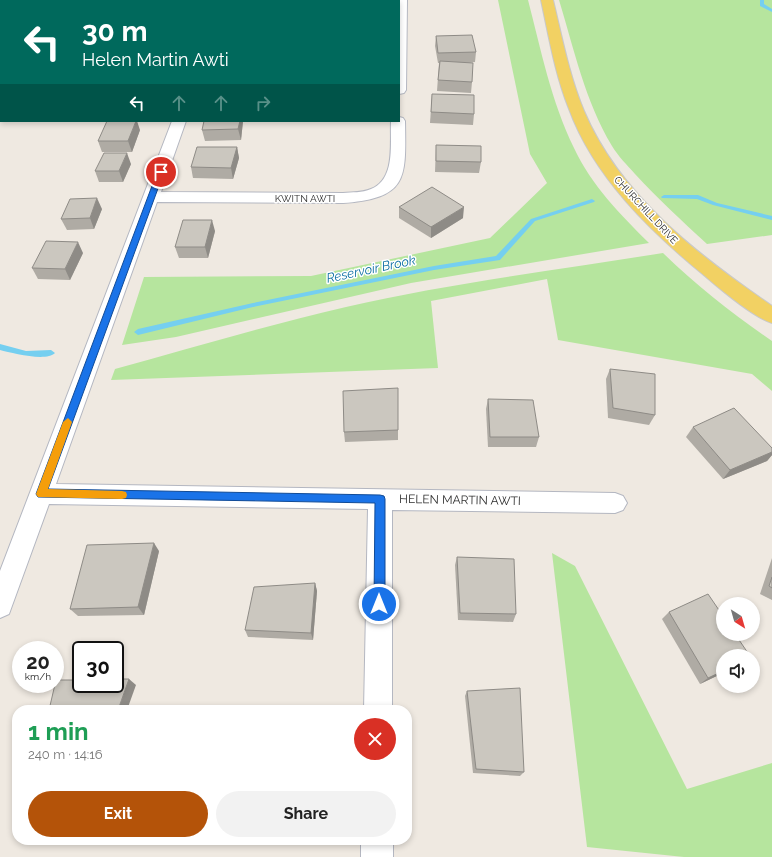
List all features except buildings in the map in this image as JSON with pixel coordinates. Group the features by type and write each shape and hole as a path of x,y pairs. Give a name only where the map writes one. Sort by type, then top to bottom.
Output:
{"main road":[{"name":"CHURCHILL DRIVE","path":"547,0 564,72 573,101 582,125 613,176 646,213 681,248 727,285 772,316"}],"street":[{"path":"400,45 401,0"},
{"path":"0,605 180,122"},
{"name":"KWITN AWTI","path":"151,197 343,198 370,196 387,187 396,175 398,122"},
{"name":"HELEN MARTIN AWTI","path":"41,494 615,503"},
{"path":"378,705 380,499"},
{"path":"377,845 377,857"}],"green space":[{"path":"498,0 528,0 553,94 574,148 589,175 607,199 649,243 411,283 176,337 122,345 144,277 311,276 490,238 547,183 530,154"},
{"path":"559,0 772,0 772,235 707,244 661,201 635,174 614,150 594,111 581,74"},
{"path":"663,253 716,299 772,341 772,391 752,374 558,340 547,279 431,301 438,368 111,380 115,369 259,329 385,298 504,277"},
{"path":"552,553 575,566 687,789 772,763 772,857 684,857 587,847"}],"waterway":[{"path":"762,0 762,5 772,11"},
{"name":"Reservoir Brook","path":"664,197 698,197 715,204 772,218"},
{"name":"Reservoir Brook","path":"138,332 253,305 434,268 498,258 533,220 592,201"},
{"name":"Reservoir Brook","path":"0,347 26,354 51,353"}],"slow traffic":[{"path":"68,422 41,494 122,495"}],"route":[{"path":"161,172 41,494 380,499 379,604"}]}
